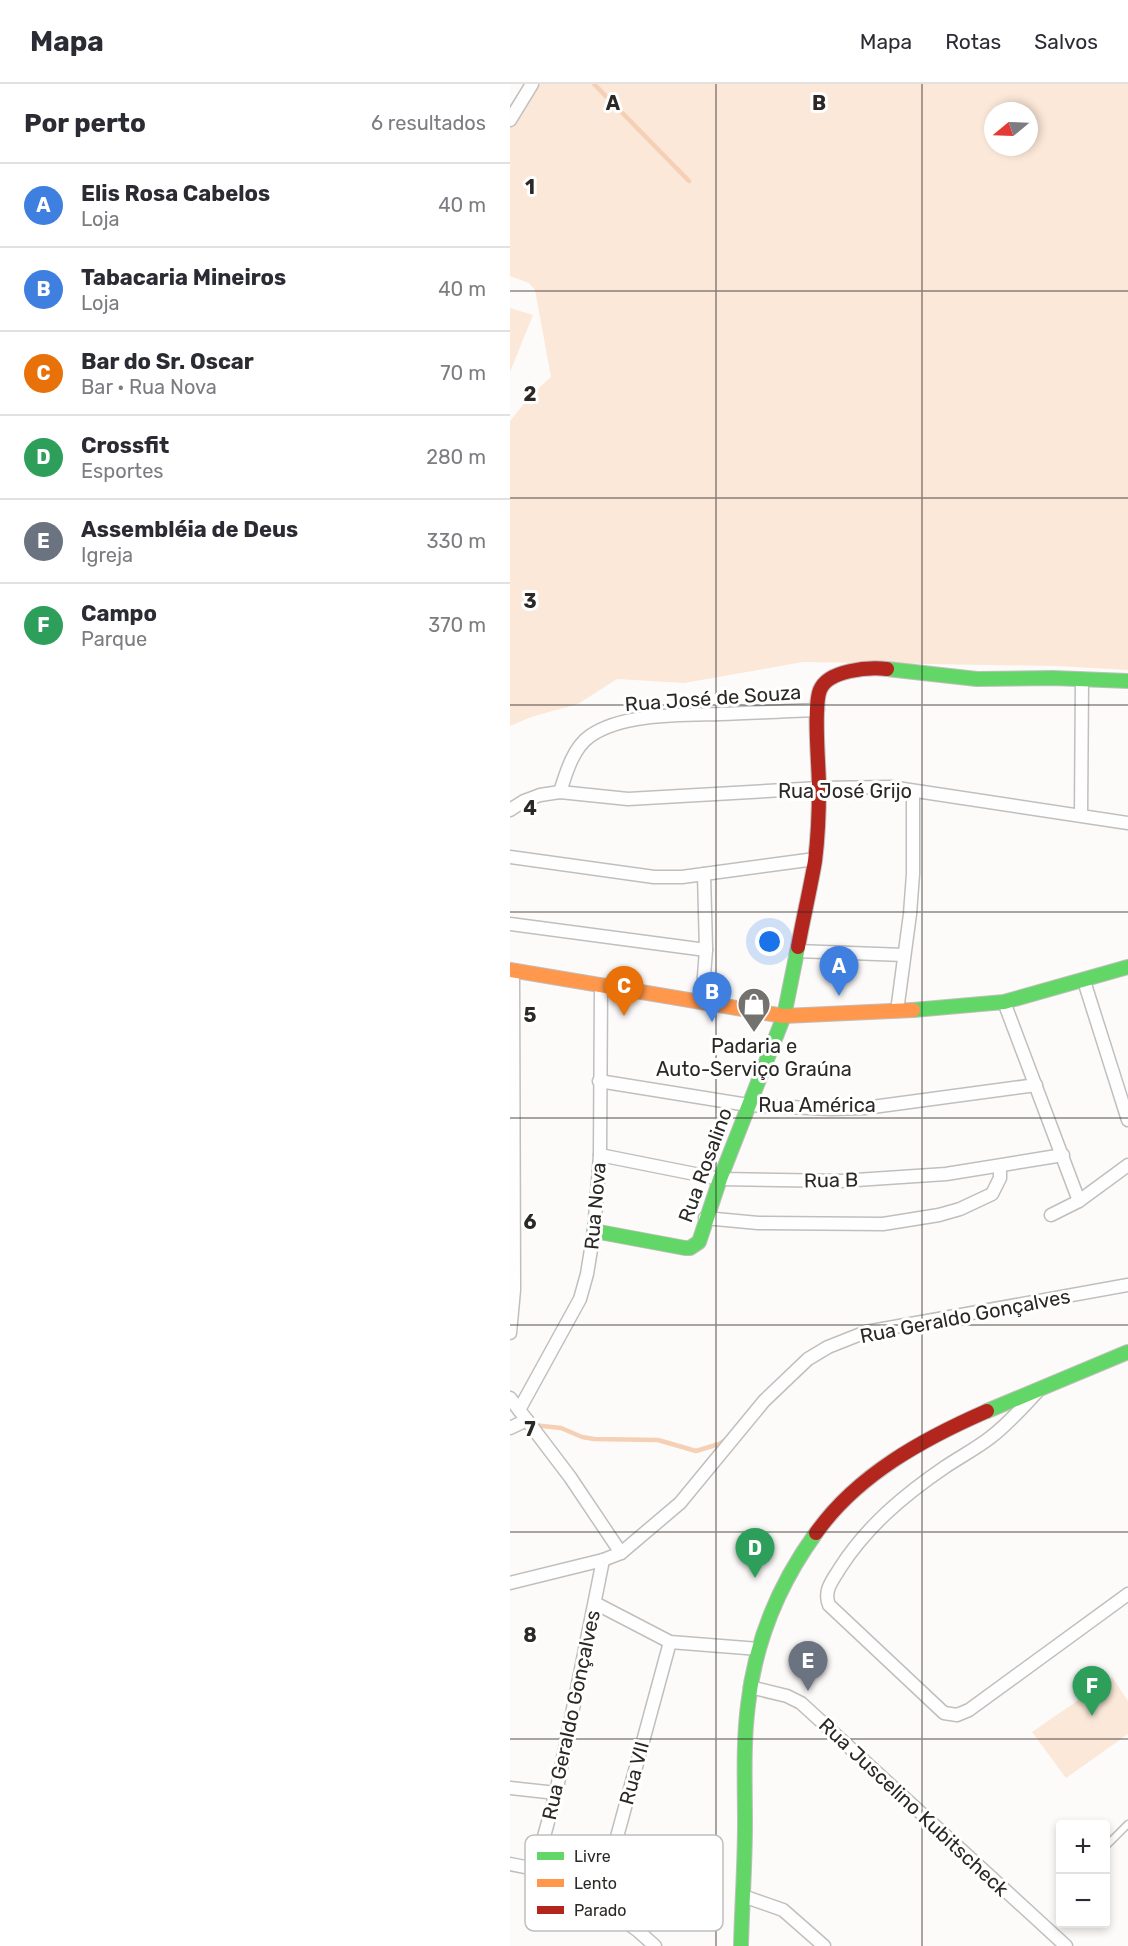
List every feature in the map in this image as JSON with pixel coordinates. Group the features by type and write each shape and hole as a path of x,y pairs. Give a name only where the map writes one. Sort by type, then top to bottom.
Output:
{"street":[{"path":"510,120 515,105 532,84"},
{"name":"Rua José de Souza","path":"819,788 820,690 829,680 849,671 875,668 977,679 1128,681"},
{"path":"1082,679 1082,815"},
{"name":"Rua José de Souza","path":"560,792 578,747 602,728 639,718 818,710"},
{"name":"Rua José Grijo","path":"560,792 628,799 819,788 890,787 1128,823"},
{"name":"Rua Rosalino","path":"594,1231 685,1248 690,1248 699,1242 705,1218 784,1016 815,859 819,788"},
{"path":"897,1011 913,874 913,790"},
{"path":"510,810 540,795 560,792"},
{"path":"510,857 654,877 682,877 815,859"},
{"path":"702,1002 706,951 704,874"},
{"path":"510,924 706,951"},
{"path":"797,951 904,955"},
{"path":"510,1333 514,1290 512,970 784,1016 897,1011 1004,1002 1128,968"},
{"path":"1084,981 1128,1120"},
{"name":"Rua Nova","path":"523,1415 580,1299 587,1274 594,1231 600,1155 601,985"},
{"path":"1004,1002 1079,1201"},
{"name":"Rua América","path":"599,1081 748,1105 832,1109 865,1107 1036,1085"},
{"name":"Rua B","path":"600,1155 720,1179 841,1181 946,1174 1063,1155"},
{"path":"1051,1215 1079,1201 1128,1165"},
{"path":"705,1218 758,1222 883,1224 939,1215 960,1209 992,1194 1000,1178 1000,1166"},
{"name":"Rua Geraldo Gonçalves","path":"510,1583 603,1560 621,1553 680,1503 764,1401 808,1359 828,1347 866,1332 1128,1284"},
{"path":"741,1946 747,1720 750,1687 774,1603 801,1553 830,1515 865,1482 902,1455 942,1433 1128,1352"},
{"path":"1040,1389 1003,1428 943,1468 877,1520 855,1545 828,1587 826,1599 829,1605 944,1713 951,1716 969,1710 1128,1594"},
{"path":"510,1398 570,1477 621,1553"},
{"path":"510,1428 523,1415"},
{"name":"Rua Geraldo Gonçalves","path":"544,1835 556,1793 603,1560"},
{"path":"595,1603 670,1642 759,1649"},
{"name":"Rua VII","path":"617,1835 670,1642"},
{"name":"Rua Juscelino Kubitscheck","path":"750,1687 787,1696 801,1703 1066,1946"},
{"path":"510,1788 556,1793"},
{"path":"510,1864 525,1867"},
{"path":"742,1896 783,1910 824,1946"},
{"path":"638,1931 655,1946"}],"lane":[{"path":"1110,1842 1128,1824"}],"shaded area":[{"path":"539,84 1128,84 1128,670 1057,666 803,662 684,683 617,679 578,704 531,717 510,726 510,421 530,396 551,377 535,290 529,283 510,276 510,126"},
{"path":"510,308 533,315 510,372"},
{"path":"1112,1677 1128,1701 1128,1734 1066,1778 1032,1732"}],"waterway":[{"path":"594,84 689,181"},
{"path":"533,1425 561,1428 582,1437 594,1439 658,1440 696,1451 725,1440"}],"traffic: fast":[{"path":"887,669 977,679 1053,678 1128,681"},
{"path":"594,1231 685,1248 690,1248 699,1242 720,1179 784,1016 798,947"},
{"path":"913,1010 1004,1002 1128,967"},
{"path":"987,1411 1128,1352"},
{"path":"741,1946 745,1838 745,1734 751,1682 763,1636 780,1593 816,1533"}],"traffic: slow":[{"path":"510,970 784,1016 913,1010"}],"traffic: jam":[{"path":"798,947 817,843 819,815 817,723 820,690 831,678 849,671 887,669"},
{"path":"816,1533 832,1512 871,1476 939,1434 987,1411"}],"place":[{"name":"Elis Rosa Cabelos","path":"839,996"},
{"name":"Bar do Sr. Oscar","path":"624,1016"},
{"name":"Tabacaria Mineiros","path":"712,1022"},
{"name":"Padaria e Auto-Serviço Graúna","path":"754,1033"},
{"name":"Crossfit","path":"755,1578"},
{"name":"Assembléia de Deus","path":"808,1691"},
{"name":"Campo","path":"1092,1716"}]}
